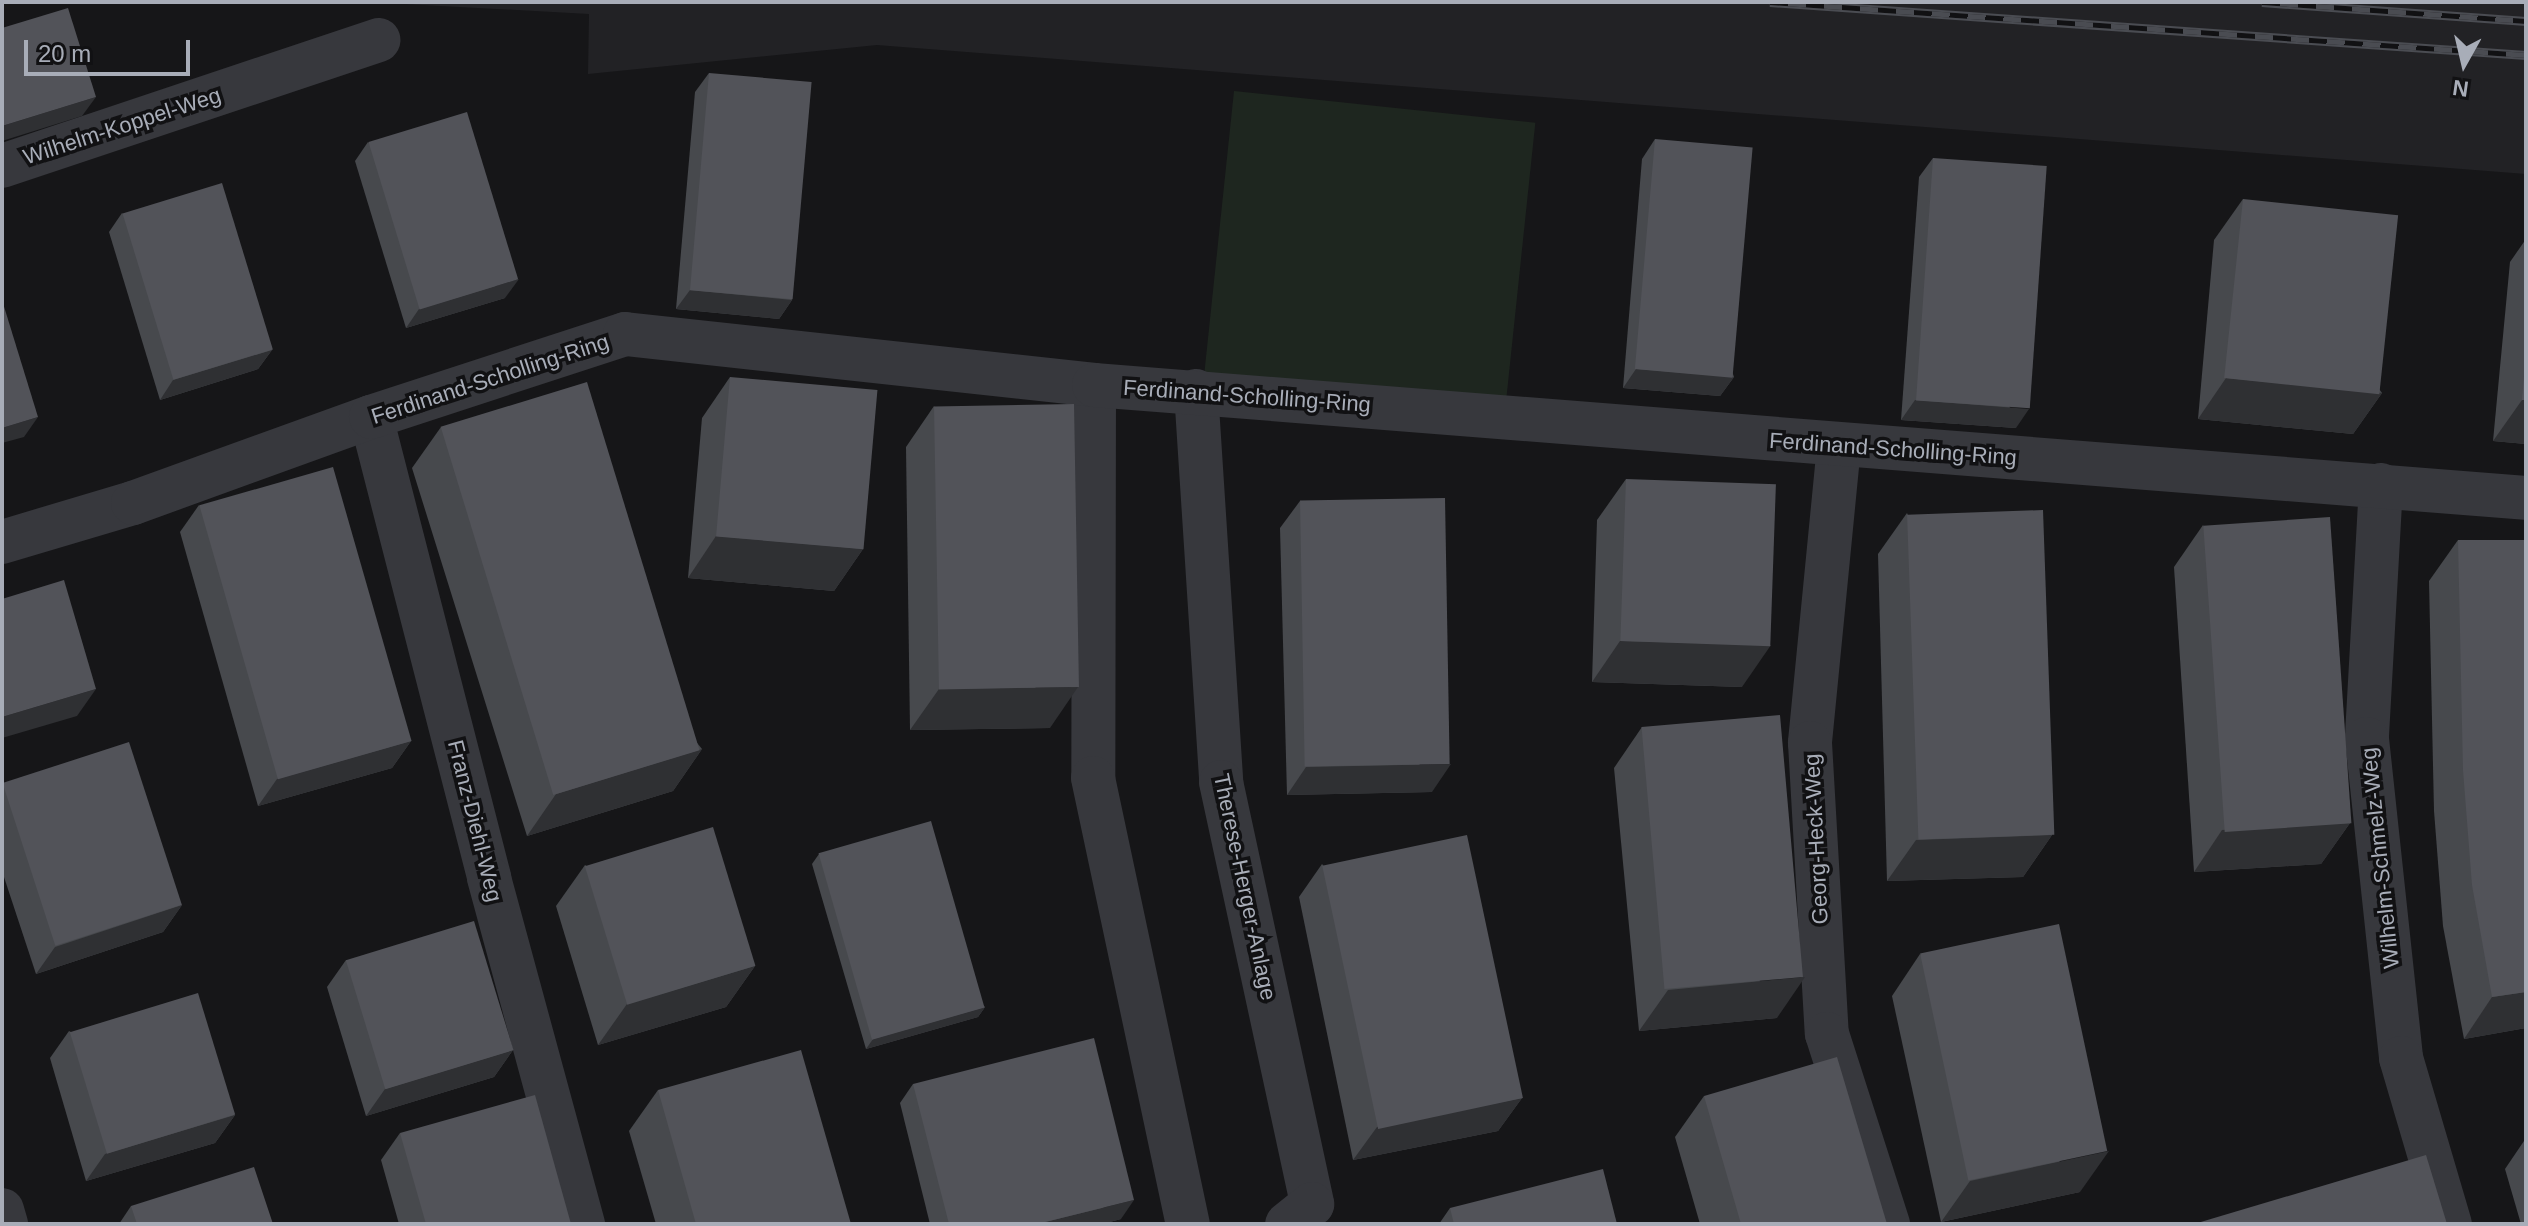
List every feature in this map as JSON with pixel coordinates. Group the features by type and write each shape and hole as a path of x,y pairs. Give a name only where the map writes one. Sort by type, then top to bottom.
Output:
{"street":[{"name":"Wilhelm-Koppel-Weg","path":"2,166 379,40"},
{"name":"Ferdinand-Scholling-Ring","path":"2,542 133,503 371,417 625,334 1094,385 2526,498"},
{"path":"1094,385 1093,778 1188,1224"},
{"name":"Therese-Herger-Anlage","path":"1196,391 1221,782 1312,1204 1287,1224"},
{"name":"Franz-Diehl-Weg","path":"371,417 489,878 583,1224"},
{"name":"Georg-Heck-Weg","path":"1839,446 1810,743 1826,1019 1827,1034 1888,1224"},
{"name":"Wilhelm-Schmelz-Weg","path":"2381,485 2367,739 2401,1058 2450,1224"},
{"path":"2,1210 6,1224"}],"shaded area":[{"path":"367,2 2526,2 2526,174 877,45 588,74 589,14"},
{"path":"1234,91 1535,123 1504,424 1202,392"}],"building":[{"path":"68,8 96,97 2,126 2,28"},
{"path":"709,73 812,82 793,299 690,290"},
{"path":"467,112 518,279 420,309 369,142"},
{"path":"1655,139 1753,148 1732,378 1635,369"},
{"path":"1933,158 2047,166 2030,408 1916,400"},
{"path":"222,183 273,349 173,380 123,213"},
{"path":"2243,199 2398,215 2379,394 2224,378"},
{"path":"2,300 38,417 2,428"},
{"path":"2526,353 2526,400 2522,400"},
{"path":"730,377 877,390 863,549 716,536"},
{"path":"587,382 700,750 553,795 441,427"},
{"path":"1074,404 1079,687 939,689 934,406"},
{"path":"333,467 412,741 278,779 199,505"},
{"path":"1626,479 1776,484 1770,646 1620,641"},
{"path":"1445,498 1450,764 1305,766 1300,501"},
{"path":"2043,510 2054,835 1918,840 1907,515"},
{"path":"2330,517 2351,823 2225,832 2203,526"},
{"path":"2458,540 2526,540 2526,992 2492,997 2472,885 2463,770"},
{"path":"64,580 96,689 2,717 2,599"},
{"path":"1780,715 1803,977 1664,989 1642,727"},
{"path":"129,742 182,905 55,946 3,783"},
{"path":"931,821 984,1007 872,1040 819,853"},
{"path":"713,827 755,966 627,1005 585,866"},
{"path":"1467,835 1523,1098 1378,1129 1322,866"},
{"path":"474,921 513,1050 385,1089 346,960"},
{"path":"2059,924 2107,1151 1968,1180 1920,954"},
{"path":"198,993 235,1114 107,1154 70,1032"},
{"path":"1094,1038 1134,1200 1037,1224 949,1224 913,1084"},
{"path":"801,1050 851,1224 696,1224 658,1090"},
{"path":"1837,1057 1887,1224 1741,1224 1704,1096"},
{"path":"535,1095 571,1224 426,1224 400,1133"},
{"path":"2426,1155 2447,1224 2194,1224"},
{"path":"254,1167 273,1224 137,1224 131,1206"},
{"path":"1603,1169 1617,1224 1454,1224 1450,1208"}],"railway":[{"path":"1770,2 2526,55"},
{"path":"2262,2 2526,21"}]}
